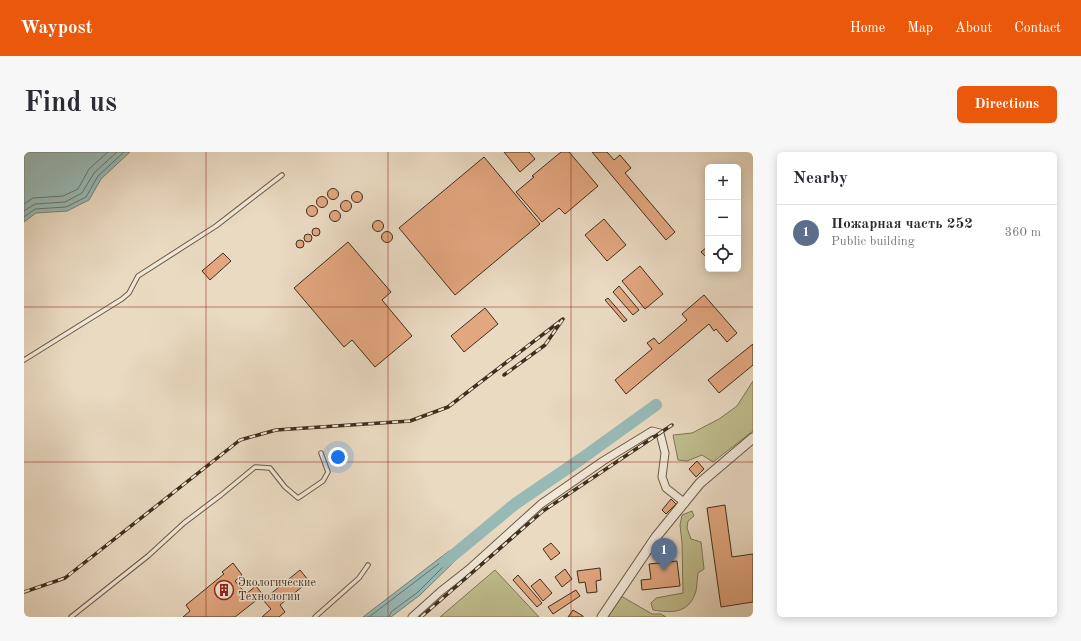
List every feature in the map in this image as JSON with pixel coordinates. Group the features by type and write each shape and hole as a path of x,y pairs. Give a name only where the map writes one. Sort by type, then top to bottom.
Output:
{"street":[{"path":"412,617 441,591 469,569 541,504 603,461 652,431 660,433 665,452 662,477 666,488 685,503"},
{"path":"602,617 656,537 700,483 753,438"}],"lane":[{"path":"24,360 122,299 129,293 138,276 216,226 282,176"},
{"path":"70,617 148,556 184,523 255,467 270,468 285,487 298,498 323,481 328,472 321,453"},
{"path":"315,617 359,578 368,565"}],"shaded area":[{"path":"753,381 753,431 713,462 702,455 687,461 678,460 673,435 692,433 719,419 737,406"},
{"path":"692,511 694,516 688,521 687,528 691,539 701,542 704,569 698,573 696,591 693,599 684,608 679,610 667,612 653,610 651,603 656,598 683,593 682,543 680,525 682,515"},
{"path":"495,570 539,617 440,617"},
{"path":"621,596 652,614 661,614 666,617 607,617"}],"water":[{"path":"24,152 130,152 101,179 89,200 67,211 36,213 24,222"},
{"path":"456,549 460,556 420,595 391,617 363,617 449,551"}],"building":[{"path":"504,152 529,152 535,159 520,172"},
{"path":"561,152 569,152 598,186 565,214 559,208 542,222 516,192 534,177 532,176"},
{"path":"592,152 607,152 614,160 620,155 631,168 625,173 675,232 666,240"},
{"path":"484,157 540,224 455,295 399,228"},
{"path":"331,189 335,189 337,190 337,198 331,199 328,196 328,192"},
{"path":"355,192 359,192 361,193 361,201 355,202 352,199 352,195"},
{"path":"320,197 324,197 326,198 326,206 320,207 317,204 317,200"},
{"path":"344,201 348,201 350,202 350,210 344,211 341,208 341,204"},
{"path":"310,206 314,206 316,207 316,215 310,216 307,213 307,209"},
{"path":"333,211 337,211 339,212 339,220 333,221 330,218 330,214"},
{"path":"604,219 626,245 607,261 585,235"},
{"path":"376,221 380,221 382,222 382,230 376,231 373,228 373,224"},
{"path":"316,228 319,229 319,235 316,236 313,235 312,232 313,229"},
{"path":"385,232 389,232 391,233 391,241 385,242 382,239 382,235"},
{"path":"308,234 311,235 311,241 308,242 305,241 304,238 305,235"},
{"path":"300,240 303,241 303,247 300,248 297,247 296,244 297,241"},
{"path":"348,242 391,292 382,300 412,336 375,367 352,340 344,347 294,288"},
{"path":"705,249 705,256 701,252"},
{"path":"223,253 231,261 210,280 202,271"},
{"path":"640,266 663,294 645,309 622,281"},
{"path":"619,286 639,310 633,315 613,292"},
{"path":"704,295 737,333 727,342 716,329 714,331 709,324 626,394 615,380 652,349 647,343 654,338 659,344 687,320 682,314"},
{"path":"608,298 627,320 624,322 605,300"},
{"path":"485,308 498,324 464,352 451,336"},
{"path":"753,344 753,365 719,393 708,380"},
{"path":"697,461 704,469 696,477 689,469"},
{"path":"671,499 676,504 666,514 662,510"},
{"path":"725,505 732,557 753,554 753,602 721,607 707,508"},
{"path":"551,543 560,553 551,560 543,549"},
{"path":"677,561 680,586 642,590 641,580 651,579 649,564"},
{"name":"Экологические Технологии","path":"233,563 242,575 235,581 246,594 256,586 263,595 235,617 183,617 190,611 186,605 224,574 222,572"},
{"path":"600,568 601,580 596,581 597,592 587,593 585,582 579,583 577,571"},
{"path":"565,569 572,579 562,587 555,577"},
{"path":"300,570 309,581 280,605 285,612 279,617 262,617 271,609 263,600"},
{"path":"518,575 542,603 537,607 513,580"},
{"path":"540,579 552,593 543,601 531,586"},
{"path":"576,590 580,596 553,614 548,607"},
{"path":"573,610 583,616 583,617 568,617"}],"waterway":[{"path":"445,562 515,504 656,405"}],"railway":[{"path":"24,592 65,578 240,440 276,430 410,421 448,407 563,319 545,345 504,375"},
{"path":"421,617 543,511 672,425"}],"place":[{"name":"Пожарная часть 252","path":"664,571"},
{"name":"Экологические Технологии","path":"224,590"}]}
